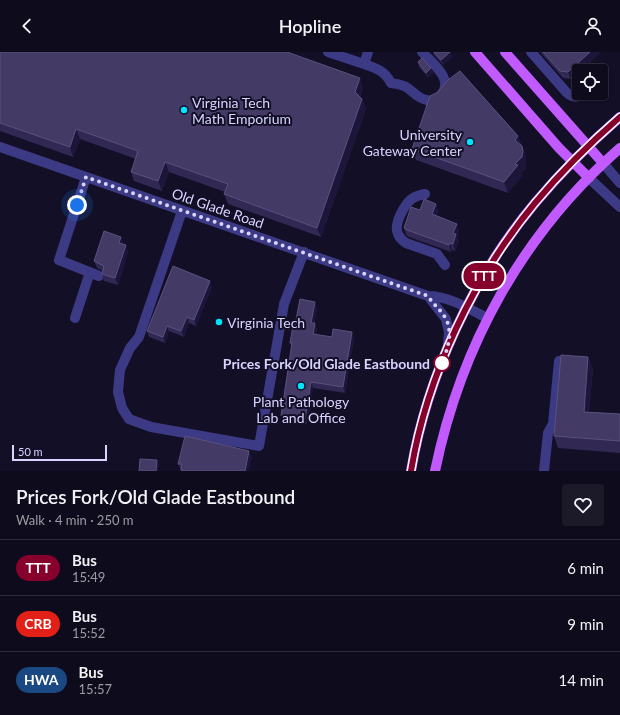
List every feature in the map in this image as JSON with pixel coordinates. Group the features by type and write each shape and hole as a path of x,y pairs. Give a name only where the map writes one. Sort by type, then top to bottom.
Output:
{"main road":[{"path":"475,52 572,162 589,178"},
{"path":"505,52 603,164"},
{"path":"411,471 419,434 431,391 448,345 478,286 510,235 534,204 572,162 620,117"},
{"path":"435,471 453,400 474,346 487,318 512,275 553,218 589,178 620,148"}],"street":[{"path":"331,52 381,70 388,76 391,83 401,84 420,98 428,101 441,96 445,89 444,77 422,52"},
{"path":"364,64 368,52"},
{"path":"531,52 567,94 572,96"},
{"name":"Old Glade Road","path":"0,147 428,296 443,298 487,318"},
{"path":"603,164 620,183"},
{"path":"75,318 95,274 59,260 86,177"},
{"path":"589,178 620,207"},
{"path":"425,194 412,198 404,206 397,227 397,232 406,243 437,254 445,265"},
{"path":"182,211 139,337 130,348 120,370 118,392 122,408 129,419 151,427 259,446 284,304 304,252"},
{"path":"428,296 446,319 449,333 448,345"},
{"path":"544,471 548,433 553,424 559,361"}],"building":[{"path":"0,52 287,52 360,78 355,92 362,99 317,228 224,194 228,184 165,162 158,181 131,172 138,151 76,129 70,147 0,123"},
{"path":"434,52 450,52 441,60"},
{"path":"543,52 590,52 577,64 572,64 572,68 568,72 560,71"},
{"path":"422,58 431,68 426,73 418,62"},
{"name":"University Gateway Center","path":"460,71 518,136 515,140 522,146 522,157 515,164 518,165 504,182 412,149 430,96 438,92 448,80"},
{"path":"424,199 436,204 432,214 457,224 453,233 456,234 453,244 450,243 449,245 404,228 411,207 420,210"},
{"path":"104,231 121,237 119,243 126,245 115,278 102,274 104,266 94,261"},
{"path":"173,266 210,281 194,320 187,317 181,331 167,326 163,337 147,331"},
{"path":"300,299 315,302 311,323 315,323 313,334 332,337 333,329 352,332 343,387 311,382 305,419 281,416 292,343 290,343"},
{"path":"561,355 588,357 584,412 620,414 620,441 554,436"},
{"path":"185,436 249,451 245,471 181,470 182,464 178,464"},
{"path":"140,459 157,460 156,471 139,471"}],"bus line":[{"name":"TTT","path":"411,471 419,434 431,391 448,345 478,286 510,235 555,179 620,117"}],"place":[{"name":"Virginia Tech Math Emporium","path":"184,110"},
{"name":"University Gateway Center","path":"470,142"},
{"name":"Virginia Tech","path":"219,322"},
{"name":"Prices Fork/Old Glade Eastbound","path":"442,363"},
{"name":"Plant Pathology Lab and Office","path":"301,386"}],"route":[{"path":"77,205 86,177 428,296 446,319 449,333 448,345 440,368 442,363"}]}
